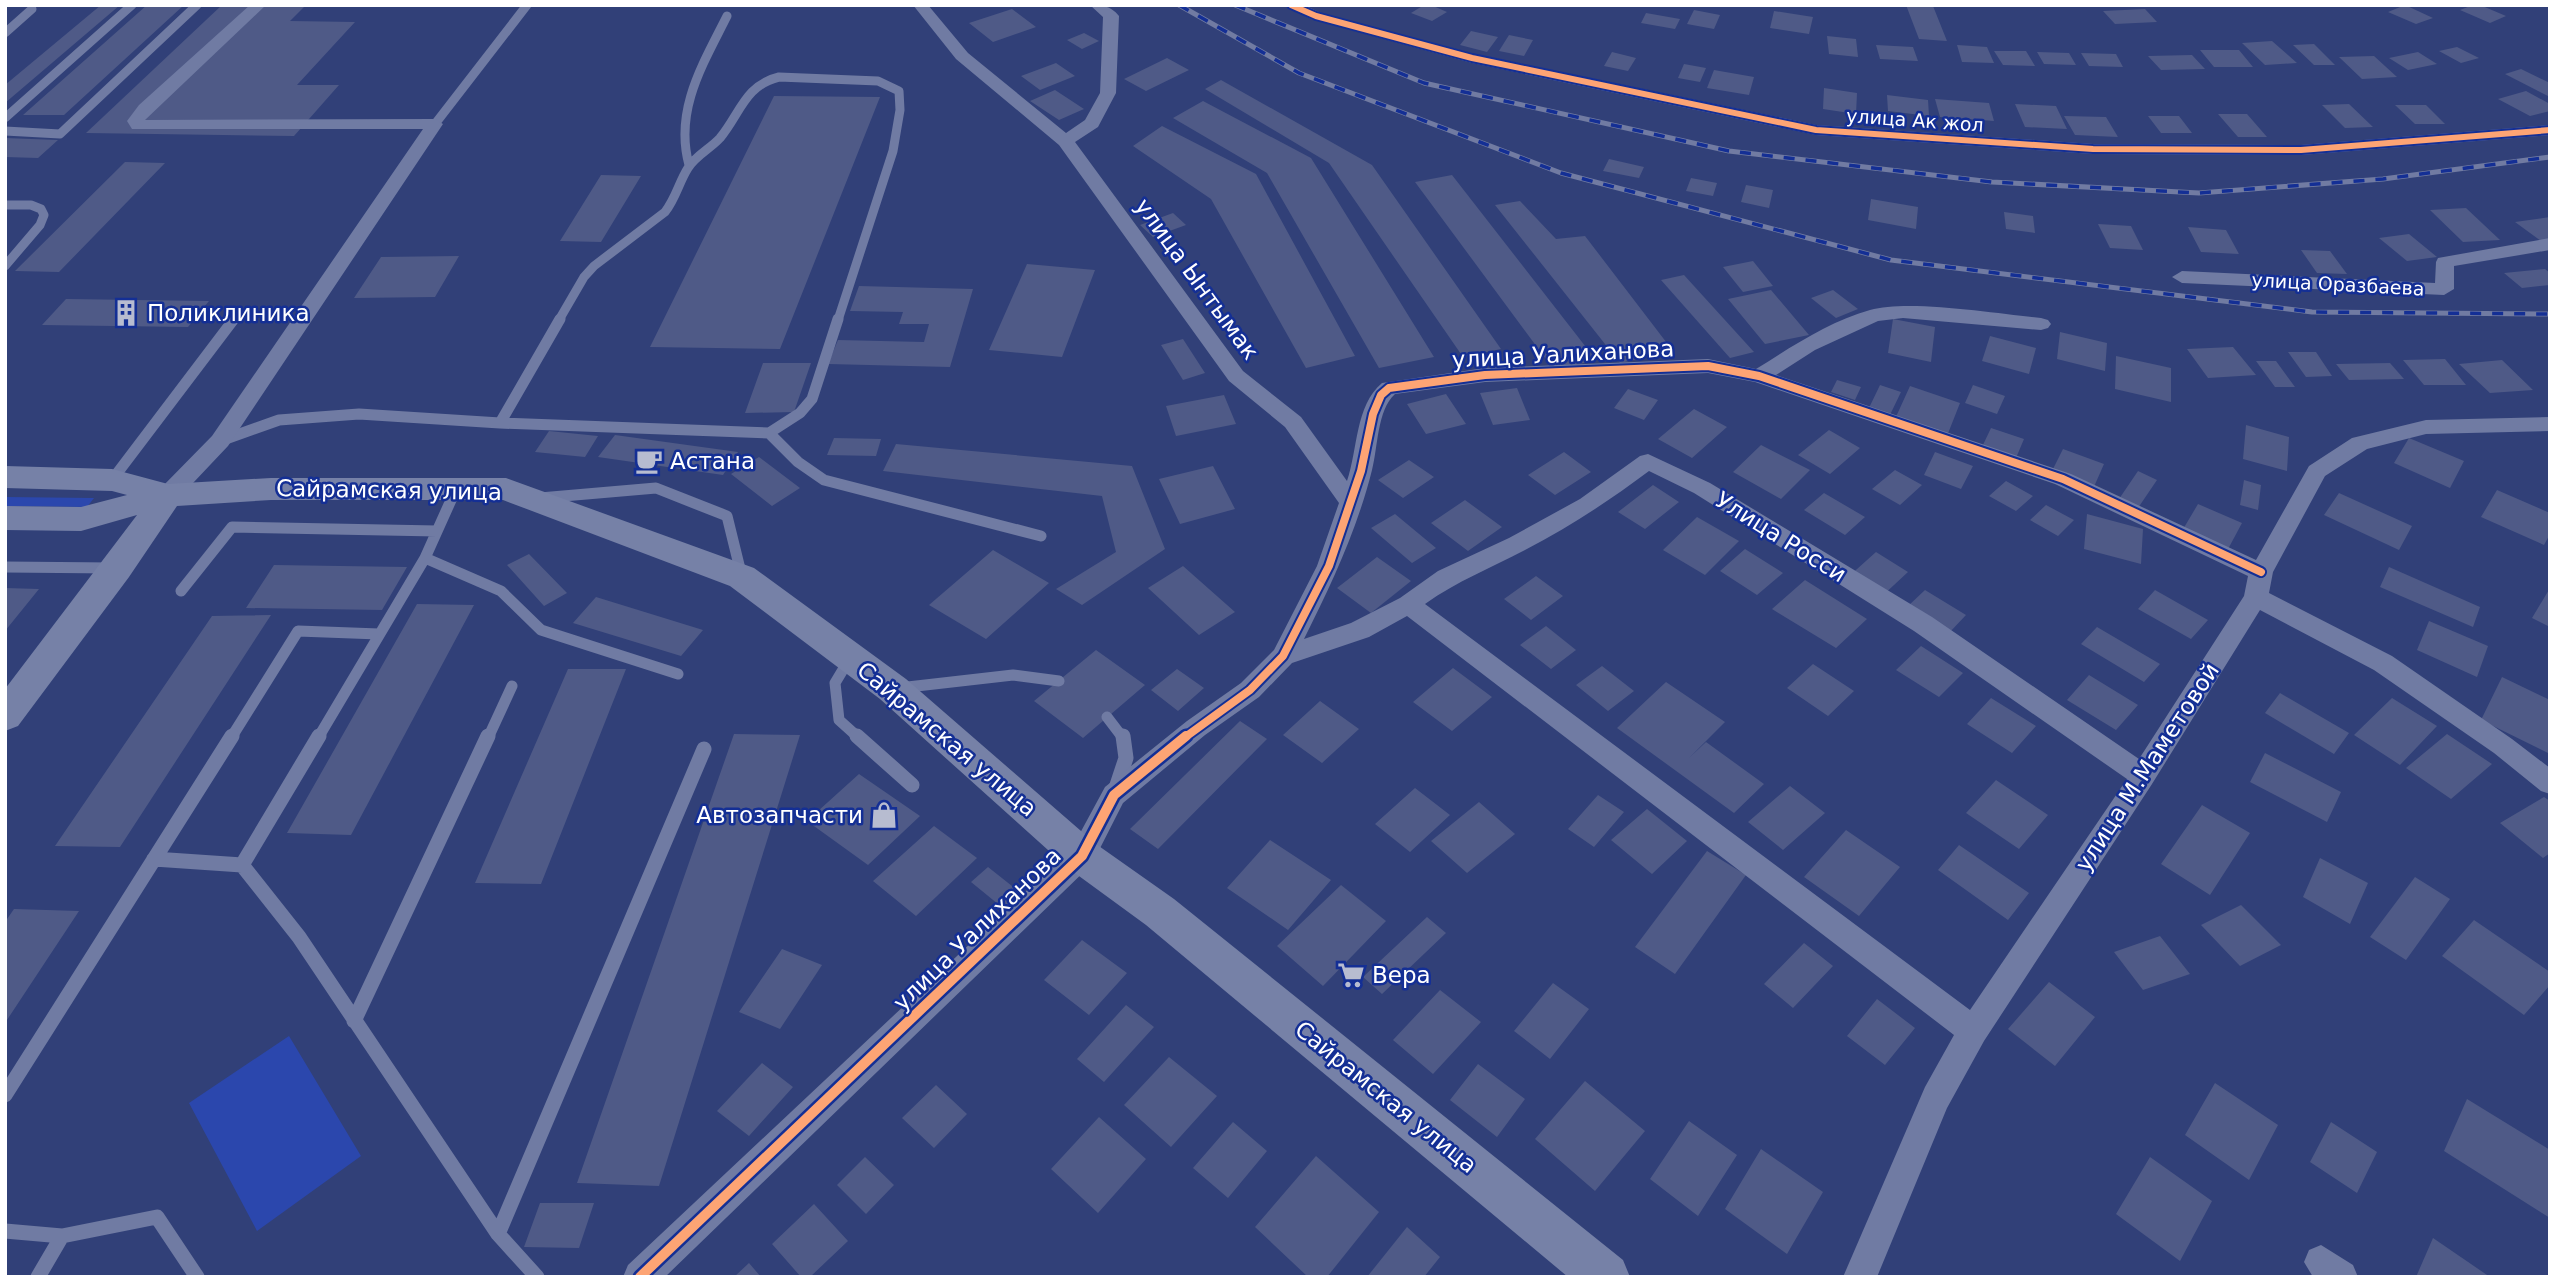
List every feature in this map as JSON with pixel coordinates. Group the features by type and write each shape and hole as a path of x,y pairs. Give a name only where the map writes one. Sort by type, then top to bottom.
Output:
{"main road":[{"path":"5,477 111,480 168,495"},
{"name":"Сайрамская улица","path":"168,495 271,489 506,489 742,577 893,689 1082,856 1160,912 1606,1277"},
{"path":"5,518 81,519 168,495"},
{"path":"5,716 117,568 168,495"}],"street":[{"path":"259,5 145,109 135,121 138,125 435,124"},
{"name":"улица Ынтымак","path":"920,5 962,56 1065,141 1236,376 1293,422 1351,503"},
{"path":"1065,141 1092,123 1108,93 1111,16 1097,5"},
{"name":"улица Ак жол","path":"1291,5 1316,16 1472,58 1816,130 2093,149 2301,150 2550,130"},
{"path":"168,495 220,441 435,124"},
{"name":"улица Оразбаева","path":"2182,277 2444,289 2445,262 2550,244"},
{"path":"1759,376 1808,345 1874,314 1903,312 2041,324"},
{"name":"улица Уалиханова","path":"640,1277 1082,856 1114,794 1250,690 1283,656 1329,566 1351,503 1373,414 1381,395 1389,388 1485,375 1708,366 1759,376 2063,479 2155,520 2383,663 2503,746 2550,783"},
{"name":"улица М.Маметовой","path":"1860,1277 1936,1098 1973,1031 2143,776 2259,585 2317,471 2360,443 2426,427 2550,424"},
{"name":"Улица Росси","path":"1283,656 1360,630 1408,604 1446,577 1517,544 1588,505 1648,461 1702,488 1923,624 2143,776"},
{"path":"1408,604 1973,1031"}],"lane":[{"path":"5,118 132,5"},
{"path":"5,131 60,134 197,5"},
{"path":"435,124 527,5"},
{"path":"5,33 32,9"},
{"path":"689,165 683,150 684,120 694,86 727,16"},
{"path":"220,441 278,421 359,414 500,423 769,433 800,413 812,399 893,151 900,110 899,91 878,80 767,78 752,87 720,136 689,165 673,202 656,219 594,264 583,277 500,423"},
{"path":"5,205 32,205 41,209 44,215 40,225 5,266"},
{"path":"111,480 236,316"},
{"path":"769,433 804,468 824,480 1041,536"},
{"path":"531,498 656,488 727,516 742,577"},
{"path":"242,865 425,558 456,489"},
{"path":"181,591 233,527 437,531"},
{"path":"425,558 501,591 541,630 678,674"},
{"path":"5,568 117,568"},
{"path":"5,1096 298,631 379,634"},
{"path":"851,658 835,683 839,720 912,785"},
{"path":"893,689 1013,675 1059,681"},
{"path":"354,1021 512,686"},
{"path":"1107,717 1123,730 1126,747 1114,794"},
{"path":"498,1234 704,749"},
{"path":"154,859 242,865 299,937 498,1234 537,1277"},
{"path":"5,1231 62,1236 157,1217 197,1277"},
{"path":"38,1277 62,1236"}],"shaded area":[{"path":"5,497 94,498 87,507 5,506"},
{"path":"289,1036 361,1156 257,1231 189,1103"}],"building":[{"path":"101,5 120,5 5,103 5,85"},
{"path":"147,5 184,5 64,115 23,115"},
{"path":"222,5 306,5 290,21 355,22 297,85 339,85 294,136 86,133"},
{"path":"1424,5 1447,12 1432,21 1411,13"},
{"path":"1906,5 1933,6 1947,41 1919,39"},
{"path":"2405,5 2433,18 2416,24 2388,12"},
{"path":"2480,5 2506,16 2490,23 2460,10"},
{"path":"1012,9 1036,27 993,42 969,23"},
{"path":"2145,9 2157,22 2115,24 2103,11"},
{"path":"1694,10 1720,15 1714,29 1687,24"},
{"path":"1774,11 1813,17 1809,34 1770,28"},
{"path":"1646,13 1680,19 1675,29 1641,23"},
{"path":"1471,31 1498,37 1487,52 1460,45"},
{"path":"1084,33 1099,41 1082,49 1067,40"},
{"path":"1509,35 1533,40 1524,56 1499,51"},
{"path":"1827,36 1856,39 1858,57 1829,54"},
{"path":"2272,41 2297,63 2265,65 2242,43"},
{"path":"2314,44 2335,65 2314,65 2293,45"},
{"path":"1876,45 1913,47 1918,61 1880,59"},
{"path":"1957,45 1987,47 1994,63 1962,62"},
{"path":"2457,47 2479,58 2461,63 2439,51"},
{"path":"2200,50 2239,50 2253,67 2214,67"},
{"path":"1994,51 2026,51 2035,66 2003,65"},
{"path":"1612,52 1636,58 1628,71 1604,66"},
{"path":"2037,52 2069,53 2076,65 2044,64"},
{"path":"2418,52 2437,64 2408,70 2389,58"},
{"path":"2081,53 2116,54 2123,67 2089,66"},
{"path":"2192,55 2205,69 2161,70 2148,56"},
{"path":"2374,56 2397,77 2362,79 2339,57"},
{"path":"1167,58 1189,70 1146,91 1124,79"},
{"path":"1056,63 1075,76 1040,90 1021,76"},
{"path":"1684,64 1706,68 1700,82 1678,78"},
{"path":"2521,69 2550,83 2550,97 2505,74"},
{"path":"1714,70 1754,77 1749,95 1707,88"},
{"path":"1221,80 1372,165 1501,349 1463,357 1329,163 1205,89"},
{"path":"1824,88 1857,93 1856,114 1823,109"},
{"path":"1055,90 1084,109 1059,120 1030,101"},
{"path":"2526,91 2550,104 2550,111 2530,116 2498,99"},
{"path":"1887,95 1928,100 1929,116 1888,111"},
{"path":"774,96 880,97 780,349 650,347"},
{"path":"1935,99 1989,103 1994,121 1940,117"},
{"path":"1203,101 1311,158 1434,357 1379,368 1267,173 1173,118"},
{"path":"2015,104 2056,106 2067,129 2025,127"},
{"path":"2349,104 2373,127 2345,128 2322,105"},
{"path":"2395,105 2426,105 2445,124 2415,124"},
{"path":"2218,114 2247,114 2267,137 2238,137"},
{"path":"2064,116 2106,117 2118,137 2075,135"},
{"path":"2148,116 2179,116 2192,133 2161,133"},
{"path":"1162,126 1256,174 1355,356 1306,368 1211,199 1133,146"},
{"path":"5,138 58,140 38,158 5,157"},
{"path":"1609,159 1644,167 1639,178 1603,171"},
{"path":"125,162 165,163 59,272 15,271"},
{"path":"601,175 641,176 601,242 560,241"},
{"path":"1452,175 1596,360 1554,370 1415,182"},
{"path":"1691,178 1717,183 1713,196 1686,191"},
{"path":"1746,185 1773,190 1769,208 1741,202"},
{"path":"1871,199 1918,207 1916,229 1868,220"},
{"path":"1520,201 1556,239 1585,236 1673,351 1620,363 1495,205"},
{"path":"2466,208 2500,240 2463,242 2430,210"},
{"path":"2004,212 2033,216 2035,233 2006,229"},
{"path":"1173,213 1186,225 1153,237 1140,225"},
{"path":"2550,217 2550,240 2541,241 2515,222"},
{"path":"2098,224 2131,226 2143,250 2110,248"},
{"path":"2188,227 2226,230 2239,254 2201,252"},
{"path":"2409,234 2437,257 2407,261 2379,238"},
{"path":"2301,250 2330,251 2347,274 2317,273"},
{"path":"459,256 435,297 354,298 381,257"},
{"path":"1753,261 1773,286 1743,292 1723,267"},
{"path":"1027,264 1095,270 1062,357 989,350"},
{"path":"2545,269 2550,273 2550,285 2522,288 2504,273"},
{"path":"1684,275 1754,352 1730,358 1661,280"},
{"path":"859,286 973,289 950,367 828,364 838,340 924,342 929,324 899,324 903,312 850,311"},
{"path":"1771,290 1809,335 1765,344 1728,299"},
{"path":"1833,290 1858,309 1836,318 1811,298"},
{"name":"Поликлиника","path":"66,299 209,301 188,327 42,325"},
{"path":"1893,319 1935,327 1931,362 1888,353"},
{"path":"2060,332 2107,343 2105,371 2057,359"},
{"path":"1990,336 2036,348 2029,374 1982,361"},
{"path":"1183,339 1205,373 1183,380 1161,345"},
{"path":"2233,347 2256,375 2208,378 2187,349"},
{"path":"2288,352 2316,352 2332,376 2306,377"},
{"path":"2116,356 2171,368 2171,402 2115,389"},
{"path":"2445,359 2466,385 2424,385 2403,360"},
{"path":"2502,360 2533,390 2490,393 2459,364"},
{"path":"2256,361 2276,361 2295,387 2275,387"},
{"path":"763,363 811,363 794,412 745,413"},
{"path":"2390,363 2404,379 2349,380 2336,364"},
{"path":"1837,380 1861,387 1855,400 1831,392"},
{"path":"1880,385 1901,392 1889,417 1868,410"},
{"path":"1973,385 2005,396 1997,414 1965,403"},
{"path":"1910,386 1960,403 1947,436 1895,419"},
{"path":"1517,388 1530,420 1493,425 1480,393"},
{"path":"1628,389 1658,400 1644,420 1614,408"},
{"path":"1446,394 1466,424 1426,434 1407,404"},
{"path":"1224,395 1236,424 1176,436 1166,406"},
{"path":"1694,409 1727,427 1692,458 1658,439"},
{"path":"2246,425 2289,437 2287,471 2243,459"},
{"path":"1991,428 2024,439 2016,458 1982,447"},
{"path":"1829,430 1860,448 1830,474 1798,455"},
{"path":"549,431 598,436 585,457 535,452"},
{"path":"615,435 738,452 723,475 598,457"},
{"path":"834,438 881,439 876,456 827,455"},
{"path":"2409,438 2464,461 2450,488 2394,463"},
{"path":"896,444 1132,466 1165,549 1082,605 1056,589 1116,552 1102,496 883,471"},
{"path":"1761,445 1810,470 1781,499 1733,472"},
{"path":"2063,449 2104,464 2093,489 2051,473"},
{"path":"1564,452 1591,472 1555,495 1528,475"},
{"path":"1935,452 1973,466 1961,489 1924,475"},
{"path":"759,457 800,488 772,506 731,474"},
{"path":"1409,460 1434,477 1403,498 1378,480"},
{"path":"1213,466 1235,509 1180,524 1159,479"},
{"path":"1895,470 1922,485 1900,505 1872,489"},
{"path":"2138,471 2157,480 2138,508 2119,499"},
{"path":"2244,480 2261,485 2258,510 2240,505"},
{"path":"2006,481 2033,496 2016,511 1989,496"},
{"path":"1653,485 1679,502 1645,529 1618,512"},
{"path":"2497,490 2550,513 2550,534 2544,545 2481,517"},
{"path":"1824,493 1865,517 1845,535 1804,510"},
{"path":"2339,493 2412,526 2399,550 2324,515"},
{"path":"1465,500 1502,527 1468,551 1431,523"},
{"path":"2198,504 2242,523 2227,551 2182,531"},
{"path":"2046,505 2074,520 2058,536 2030,520"},
{"path":"1395,514 1436,548 1412,563 1371,528"},
{"path":"2087,514 2143,529 2141,564 2084,549"},
{"path":"1697,517 1739,541 1705,575 1663,550"},
{"path":"1745,549 1783,573 1757,595 1720,571"},
{"path":"993,550 1049,583 986,639 929,605"},
{"path":"1876,552 1908,572 1880,598 1847,578"},
{"path":"529,554 567,593 544,606 507,565"},
{"path":"1377,557 1411,581 1371,613 1337,588"},
{"path":"274,565 407,567 382,610 246,608"},
{"path":"1183,566 1235,612 1199,635 1148,588"},
{"path":"2389,567 2480,607 2473,627 2380,587"},
{"path":"1536,576 1563,596 1531,620 1504,599"},
{"path":"1805,580 1867,619 1836,648 1772,609"},
{"path":"5,588 39,589 5,631"},
{"path":"2550,588 2550,627 2532,618"},
{"path":"1925,590 1966,615 1949,633 1907,607"},
{"path":"2155,590 2208,620 2191,639 2138,609"},
{"path":"596,597 703,630 681,656 573,623"},
{"path":"417,604 474,605 351,835 287,833"},
{"path":"271,615 120,847 55,846 212,616"},
{"path":"2429,621 2488,646 2477,677 2417,650"},
{"path":"1546,626 1576,650 1551,669 1520,645"},
{"path":"2097,627 2160,664 2144,682 2081,644"},
{"path":"1921,646 1963,673 1939,697 1896,670"},
{"path":"1096,650 1145,685 1083,738 1034,701"},
{"path":"1813,664 1854,691 1828,716 1787,688"},
{"path":"1602,666 1634,691 1608,711 1576,685"},
{"path":"1453,668 1492,697 1452,731 1413,702"},
{"path":"568,669 626,669 541,884 475,883"},
{"path":"1177,669 1204,688 1178,711 1151,690"},
{"path":"2089,675 2138,705 2116,730 2067,700"},
{"path":"2502,677 2550,700 2550,754 2481,720"},
{"path":"1666,682 1725,722 1689,758 1706,742 1764,784 1734,813 1617,728"},
{"path":"2280,693 2349,733 2334,754 2265,713"},
{"path":"1991,698 2036,726 2012,753 1967,724"},
{"path":"2392,698 2437,726 2400,765 2354,735"},
{"path":"1320,701 1359,729 1322,763 1283,735"},
{"path":"1240,721 1267,739 1158,849 1130,829"},
{"path":"734,734 800,735 659,1186 577,1183"},
{"path":"2447,734 2492,764 2451,799 2406,768"},
{"path":"2265,753 2341,792 2327,822 2250,782"},
{"path":"859,774 920,816 868,865 807,821"},
{"path":"1996,780 2048,815 2019,849 1966,813"},
{"path":"1790,786 1825,813 1783,850 1748,822"},
{"path":"1415,788 1450,815 1410,852 1375,824"},
{"path":"1598,795 1624,812 1594,847 1568,829"},
{"path":"2544,797 2550,801 2550,853 2543,858 2500,823"},
{"path":"1479,802 1515,834 1467,873 1431,841"},
{"path":"2202,805 2250,833 2210,895 2161,864"},
{"path":"1647,809 1687,841 1652,874 1611,840"},
{"path":"934,826 977,858 916,916 873,881"},
{"path":"1846,830 1900,867 1859,916 1804,877"},
{"path":"1270,840 1331,880 1288,930 1227,888"},
{"path":"1959,845 2029,893 2008,920 1938,870"},
{"path":"1707,851 1746,875 1675,974 1635,947"},
{"path":"2320,858 2368,883 2350,924 2303,897"},
{"path":"988,867 1026,897 1009,913 971,882"},
{"path":"2415,877 2450,899 2406,960 2370,937"},
{"path":"1341,885 1386,921 1323,986 1277,946"},
{"path":"2241,905 2281,945 2240,966 2201,925"},
{"path":"14,909 79,911 5,1023 5,922"},
{"path":"1427,917 1446,933 1382,994 1363,977"},
{"path":"2474,920 2550,972 2550,985 2524,1015 2442,956"},
{"path":"2160,936 2190,974 2143,990 2114,952"},
{"path":"1082,940 1127,973 1089,1015 1044,980"},
{"path":"1804,943 1833,966 1793,1008 1764,984"},
{"path":"782,949 822,965 780,1029 739,1012"},
{"path":"2049,982 2095,1017 2055,1066 2008,1029"},
{"path":"1553,983 1589,1009 1550,1059 1514,1031"},
{"path":"1440,990 1481,1022 1433,1074 1393,1040"},
{"path":"1877,999 1915,1028 1885,1065 1847,1036"},
{"path":"1126,1005 1154,1027 1104,1082 1077,1059"},
{"path":"1169,1057 1217,1096 1171,1147 1124,1105"},
{"path":"762,1063 793,1087 749,1136 717,1111"},
{"path":"1478,1064 1525,1099 1497,1137 1450,1100"},
{"path":"1585,1081 1645,1131 1595,1191 1535,1139"},
{"path":"2215,1083 2278,1125 2249,1180 2185,1135"},
{"path":"936,1085 967,1114 934,1148 902,1118"},
{"path":"2467,1099 2550,1150 2550,1218 2444,1151"},
{"path":"1099,1117 1146,1159 1098,1213 1051,1169"},
{"path":"1689,1121 1737,1155 1698,1216 1650,1179"},
{"path":"1233,1122 1267,1151 1228,1198 1193,1168"},
{"path":"2331,1122 2377,1152 2357,1193 2310,1162"},
{"path":"1761,1149 1823,1192 1787,1254 1725,1209"},
{"path":"1316,1156 1379,1212 1327,1277 1308,1277 1255,1227"},
{"path":"865,1157 894,1185 866,1214 837,1185"},
{"path":"2150,1157 2212,1201 2180,1261 2116,1214"},
{"path":"540,1203 594,1203 579,1248 524,1247"},
{"path":"814,1204 848,1241 810,1277 801,1277 772,1244"},
{"path":"1407,1227 1440,1257 1424,1277 1367,1277"},
{"path":"2433,1238 2490,1277 2416,1277"},
{"path":"749,1263 761,1277 734,1277"}],"railway":[{"path":"1179,5 1299,73 1561,173 1891,260 2312,312 2550,314"},
{"path":"1235,5 1424,83 1729,151 1992,182 2199,193 2383,179 2550,157"}],"cycle path":[{"path":"1291,5 1316,16 1472,58 1816,130 2093,149 2301,150 2550,130"},
{"path":"640,1277 1082,856 1114,795 1196,728 1250,690 1283,656 1329,566 1361,471 1373,414 1381,395 1389,388 1485,375 1708,366 1759,376 2063,479 2261,572"}],"place":[{"name":"Поликлиника","path":"126,313"},
{"name":"Астана","path":"649,461"},
{"name":"Автозапчасти","path":"884,815"},
{"name":"Вера","path":"1351,975"}]}
